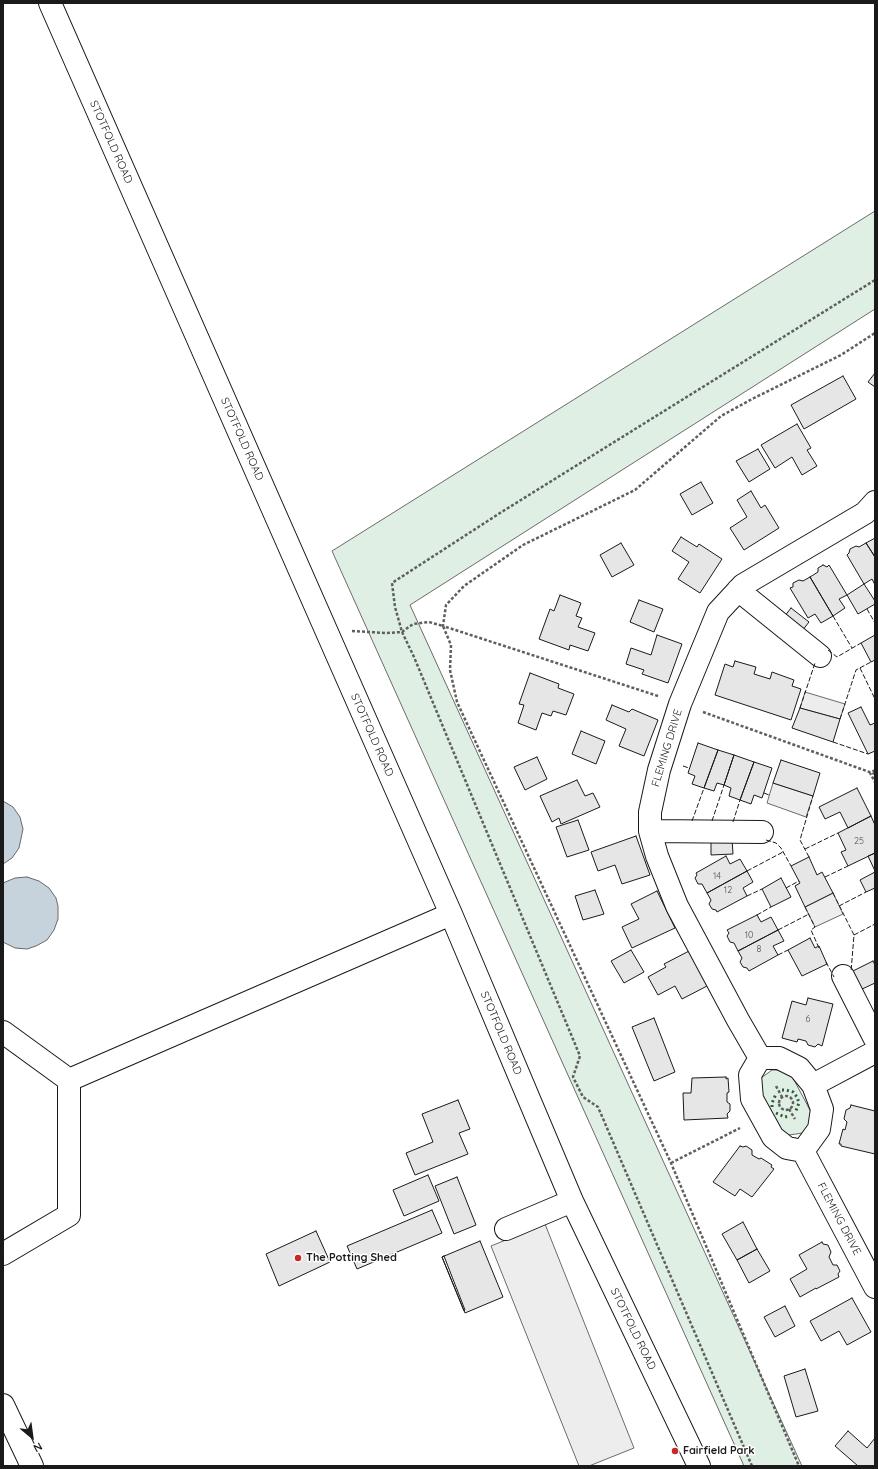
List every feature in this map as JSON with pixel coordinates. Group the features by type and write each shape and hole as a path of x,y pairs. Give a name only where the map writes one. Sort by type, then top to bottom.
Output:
{"street":[{"name":"STOTFOLD ROAD","path":"50,3 451,914 572,1201 699,1466"},
{"name":"FLEMING DRIVE","path":"760,1058 677,906 657,856 650,831 650,812 659,770 680,704 718,612 743,585 865,513 875,502"},
{"path":"738,590 820,656"},
{"path":"650,831 762,832"},
{"path":"69,1080 451,914"},
{"path":"843,976 875,1039"},
{"path":"3,1032 69,1080"},
{"path":"812,1085 875,1052"},
{"path":"760,1058 779,1058 799,1068 812,1085 822,1109 819,1129 803,1151 787,1148 773,1136 752,1099 750,1075 760,1058"},
{"path":"3,1254 69,1215 69,1080"},
{"name":"FLEMING DRIVE","path":"803,1151 875,1287"},
{"path":"506,1230 572,1201"},
{"path":"3,1405 32,1466"}],"path":[{"path":"752,1466 598,1107 583,1097 573,1077 580,1056 414,656 402,632 395,607 392,583 500,513 875,280"},
{"path":"798,1466 671,1163 457,702 450,670 451,645 443,626 446,605 464,586 523,545 635,490 721,416 841,355 875,333"},
{"path":"348,630 386,633 402,632 413,624 429,622 443,626"},
{"path":"875,770 870,773 875,782"},
{"path":"774,1082 782,1097"},
{"path":"782,1097 779,1103 780,1106 782,1109 789,1109"},
{"path":"782,1097 789,1097 792,1100 793,1103 789,1109"},
{"path":"789,1109 797,1123"},
{"path":"671,1163 761,1117"}],"green space":[{"path":"875,211 875,309 410,605 802,1466 744,1466 332,551"},
{"path":"772,1070 782,1070 788,1072 793,1078 811,1112 811,1122 803,1133 789,1135 779,1129 759,1094 761,1078"}],"shaded area":[{"path":"805,692 845,704 840,719 800,708"},
{"path":"773,783 813,796 806,817 767,803"},
{"path":"3,801 13,807 20,817 23,829 19,848 12,858 3,864"},
{"path":"27,877 39,881 49,888 56,898 58,906 58,919 54,930 47,940 27,949 15,948 3,942 3,883 15,878"},
{"path":"833,893 843,914 815,927 805,907"},
{"path":"545,1224 634,1448 589,1466 579,1466 491,1246"}],"building":[{"path":"875,373 875,387 868,382"},
{"path":"843,376 856,399 804,429 791,405"},
{"path":"797,424 811,448 807,450 817,466 802,475 792,457 775,468 761,445"},
{"path":"758,449 770,469 749,482 736,461"},
{"path":"701,482 713,503 692,515 680,494"},
{"path":"751,491 761,508 765,505 779,528 744,550 730,528 747,517 737,500"},
{"path":"681,537 697,547 699,544 722,559 700,593 678,579 689,562 672,551"},
{"path":"875,538 875,557 866,543"},
{"path":"621,543 634,565 612,577 600,555"},
{"path":"866,543 875,557 875,585 872,579 864,584 847,555 850,549 856,546 859,547"},
{"path":"823,565 827,567 829,565 847,595 839,599 845,608 833,616 810,577 818,572 818,568"},
{"path":"810,577 833,616 821,623 815,614 808,618 790,588 793,587 793,583 799,580 803,581"},
{"path":"864,584 875,601 875,604 858,614 847,595"},
{"path":"560,595 581,603 576,616 582,618 578,627 595,633 588,651 570,645 569,650 539,639 550,609 554,611"},
{"path":"639,600 663,609 654,632 630,622"},
{"path":"791,608 809,622 802,631 784,617"},
{"path":"657,635 682,644 668,683 642,674 644,670 626,664 631,648 651,655"},
{"path":"875,635 875,660 871,662 861,643"},
{"path":"735,661 756,667 754,674 770,679 772,672 794,680 792,686 801,689 791,720 715,695 725,664 733,667"},
{"path":"530,673 559,684 558,688 574,694 566,715 553,711 551,716 542,713 536,730 518,723 524,705 519,704"},
{"path":"612,705 629,712 632,709 658,720 644,756 619,746 626,729 606,720"},
{"path":"861,707 870,725 875,723 875,751 868,754 848,713"},
{"path":"800,708 840,719 833,742 792,728"},
{"path":"581,731 605,741 596,764 572,754"},
{"path":"698,743 718,750 704,788 692,784 695,776 688,773"},
{"path":"718,750 734,755 724,785 717,783 714,791 704,788"},
{"path":"734,755 754,762 740,800 729,796 731,788 724,785"},
{"path":"537,757 547,779 525,790 514,767"},
{"path":"781,760 820,773 813,796 773,783"},
{"path":"754,762 772,768 762,798 754,795 751,804 740,800"},
{"path":"577,780 585,796 593,793 600,807 561,824 559,818 552,822 540,796"},
{"path":"857,788 871,816 848,828 840,812 825,819 819,807"},
{"path":"871,816 875,825 875,853 848,866 841,852 846,850 838,833"},
{"path":"578,820 589,850 567,857 556,827"},
{"path":"636,836 650,875 622,884 615,865 598,871 591,852"},
{"path":"711,839 732,839 733,854 711,855"},
{"path":"875,853 875,871 868,856"},
{"path":"726,856 730,864 740,859 747,871 707,893 702,884 698,884 695,878 697,875 696,873"},
{"path":"809,857 817,875 822,872 833,893 805,907 795,886 800,883 791,866"},
{"path":"747,871 753,882 743,888 747,896 717,912 716,910 712,909 709,904 711,900 707,893"},
{"path":"875,872 875,888 866,892 860,880"},
{"path":"781,878 791,897 771,907 762,889"},
{"path":"595,890 604,914 583,920 575,896"},
{"path":"657,891 675,928 632,948 622,927 639,919 631,904"},
{"path":"757,915 761,922 771,917 778,930 738,951 734,943 730,942 727,936 729,933 727,930"},
{"path":"778,930 784,941 773,946 778,955 749,971 747,968 743,967 740,962 742,958 738,951"},
{"path":"810,938 815,948 819,946 827,964 802,976 788,950"},
{"path":"631,950 644,972 624,983 611,961"},
{"path":"691,950 709,985 682,999 675,986 658,995 648,977 666,967 664,964"},
{"path":"873,961 875,965 875,983 860,990 851,972"},
{"path":"808,998 833,1004 822,1046 818,1044 815,1047 808,1045 806,1041 798,1039 797,1042 782,1038 792,1001 806,1005"},
{"path":"654,1018 675,1072 654,1081 632,1027"},
{"path":"726,1077 726,1079 728,1078 729,1092 727,1093 727,1102 730,1104 730,1111 727,1114 728,1118 684,1120 683,1093 691,1093 692,1078"},
{"path":"458,1100 470,1129 459,1133 468,1154 415,1175 406,1153 433,1142 422,1114"},
{"path":"851,1105 875,1111 875,1154 841,1146 841,1144 839,1144 843,1129 845,1130 847,1122 844,1119 846,1110 850,1108"},
{"path":"740,1146 746,1146 752,1150 752,1155 759,1159 761,1158 772,1165 771,1167 774,1169 752,1197 740,1189 735,1196 713,1182"},
{"path":"428,1175 439,1201 404,1216 393,1190"},
{"path":"457,1177 476,1225 454,1234 435,1186"},
{"path":"432,1210 442,1233 357,1269 347,1246"},
{"path":"743,1222 757,1249 737,1260 722,1234"},
{"name":"The Potting Shed","path":"316,1231 330,1262 279,1286 266,1254"},
{"path":"480,1241 503,1297 465,1313 442,1257"},
{"path":"822,1242 823,1244 828,1245 831,1252 829,1257 833,1265 837,1265 840,1271 838,1274 839,1277 800,1297 790,1279 807,1269 799,1255"},
{"path":"757,1249 770,1271 749,1283 737,1260"},
{"path":"444,1256 465,1310 464,1311 442,1257"},
{"path":"852,1298 871,1332 847,1345 839,1331 821,1341 810,1321"},
{"path":"785,1306 795,1326 775,1337 764,1317"},
{"path":"805,1369 818,1411 796,1417 784,1376"},
{"path":"848,1431 867,1448 875,1438 875,1466 858,1466 835,1446"}],"hedge":[{"path":"782,1090 793,1092 797,1097 799,1103 795,1113"},
{"path":"772,1107 776,1094"},
{"path":"776,1113 785,1117 789,1116"}],"fence":[{"path":"867,609 875,623"},
{"path":"833,616 852,648"},
{"path":"828,650 837,657 861,643"},
{"path":"840,719 856,670 871,662"},
{"path":"800,708 815,663"},
{"path":"860,668 875,699"},
{"path":"833,742 868,754"},
{"path":"683,766 689,768"},
{"path":"712,821 724,785"},
{"path":"692,821 704,788"},
{"path":"764,793 769,795"},
{"path":"809,857 800,840 813,796"},
{"path":"733,822 740,800"},
{"path":"805,849 838,833"},
{"path":"766,840 776,843 781,848 791,866"},
{"path":"747,871 783,852"},
{"path":"825,877 848,866"},
{"path":"786,888 799,881"},
{"path":"747,896 762,889"},
{"path":"839,906 866,892"},
{"path":"833,893 854,935 851,972"},
{"path":"757,915 771,907"},
{"path":"805,907 815,927 811,930 819,948"},
{"path":"778,930 809,914"},
{"path":"854,935 875,924"},
{"path":"778,955 788,950"},
{"path":"826,962 834,977"}],"place":[{"name":"The Potting Shed","path":"298,1258"},
{"name":"Fairfield Park","path":"675,1451"}]}
